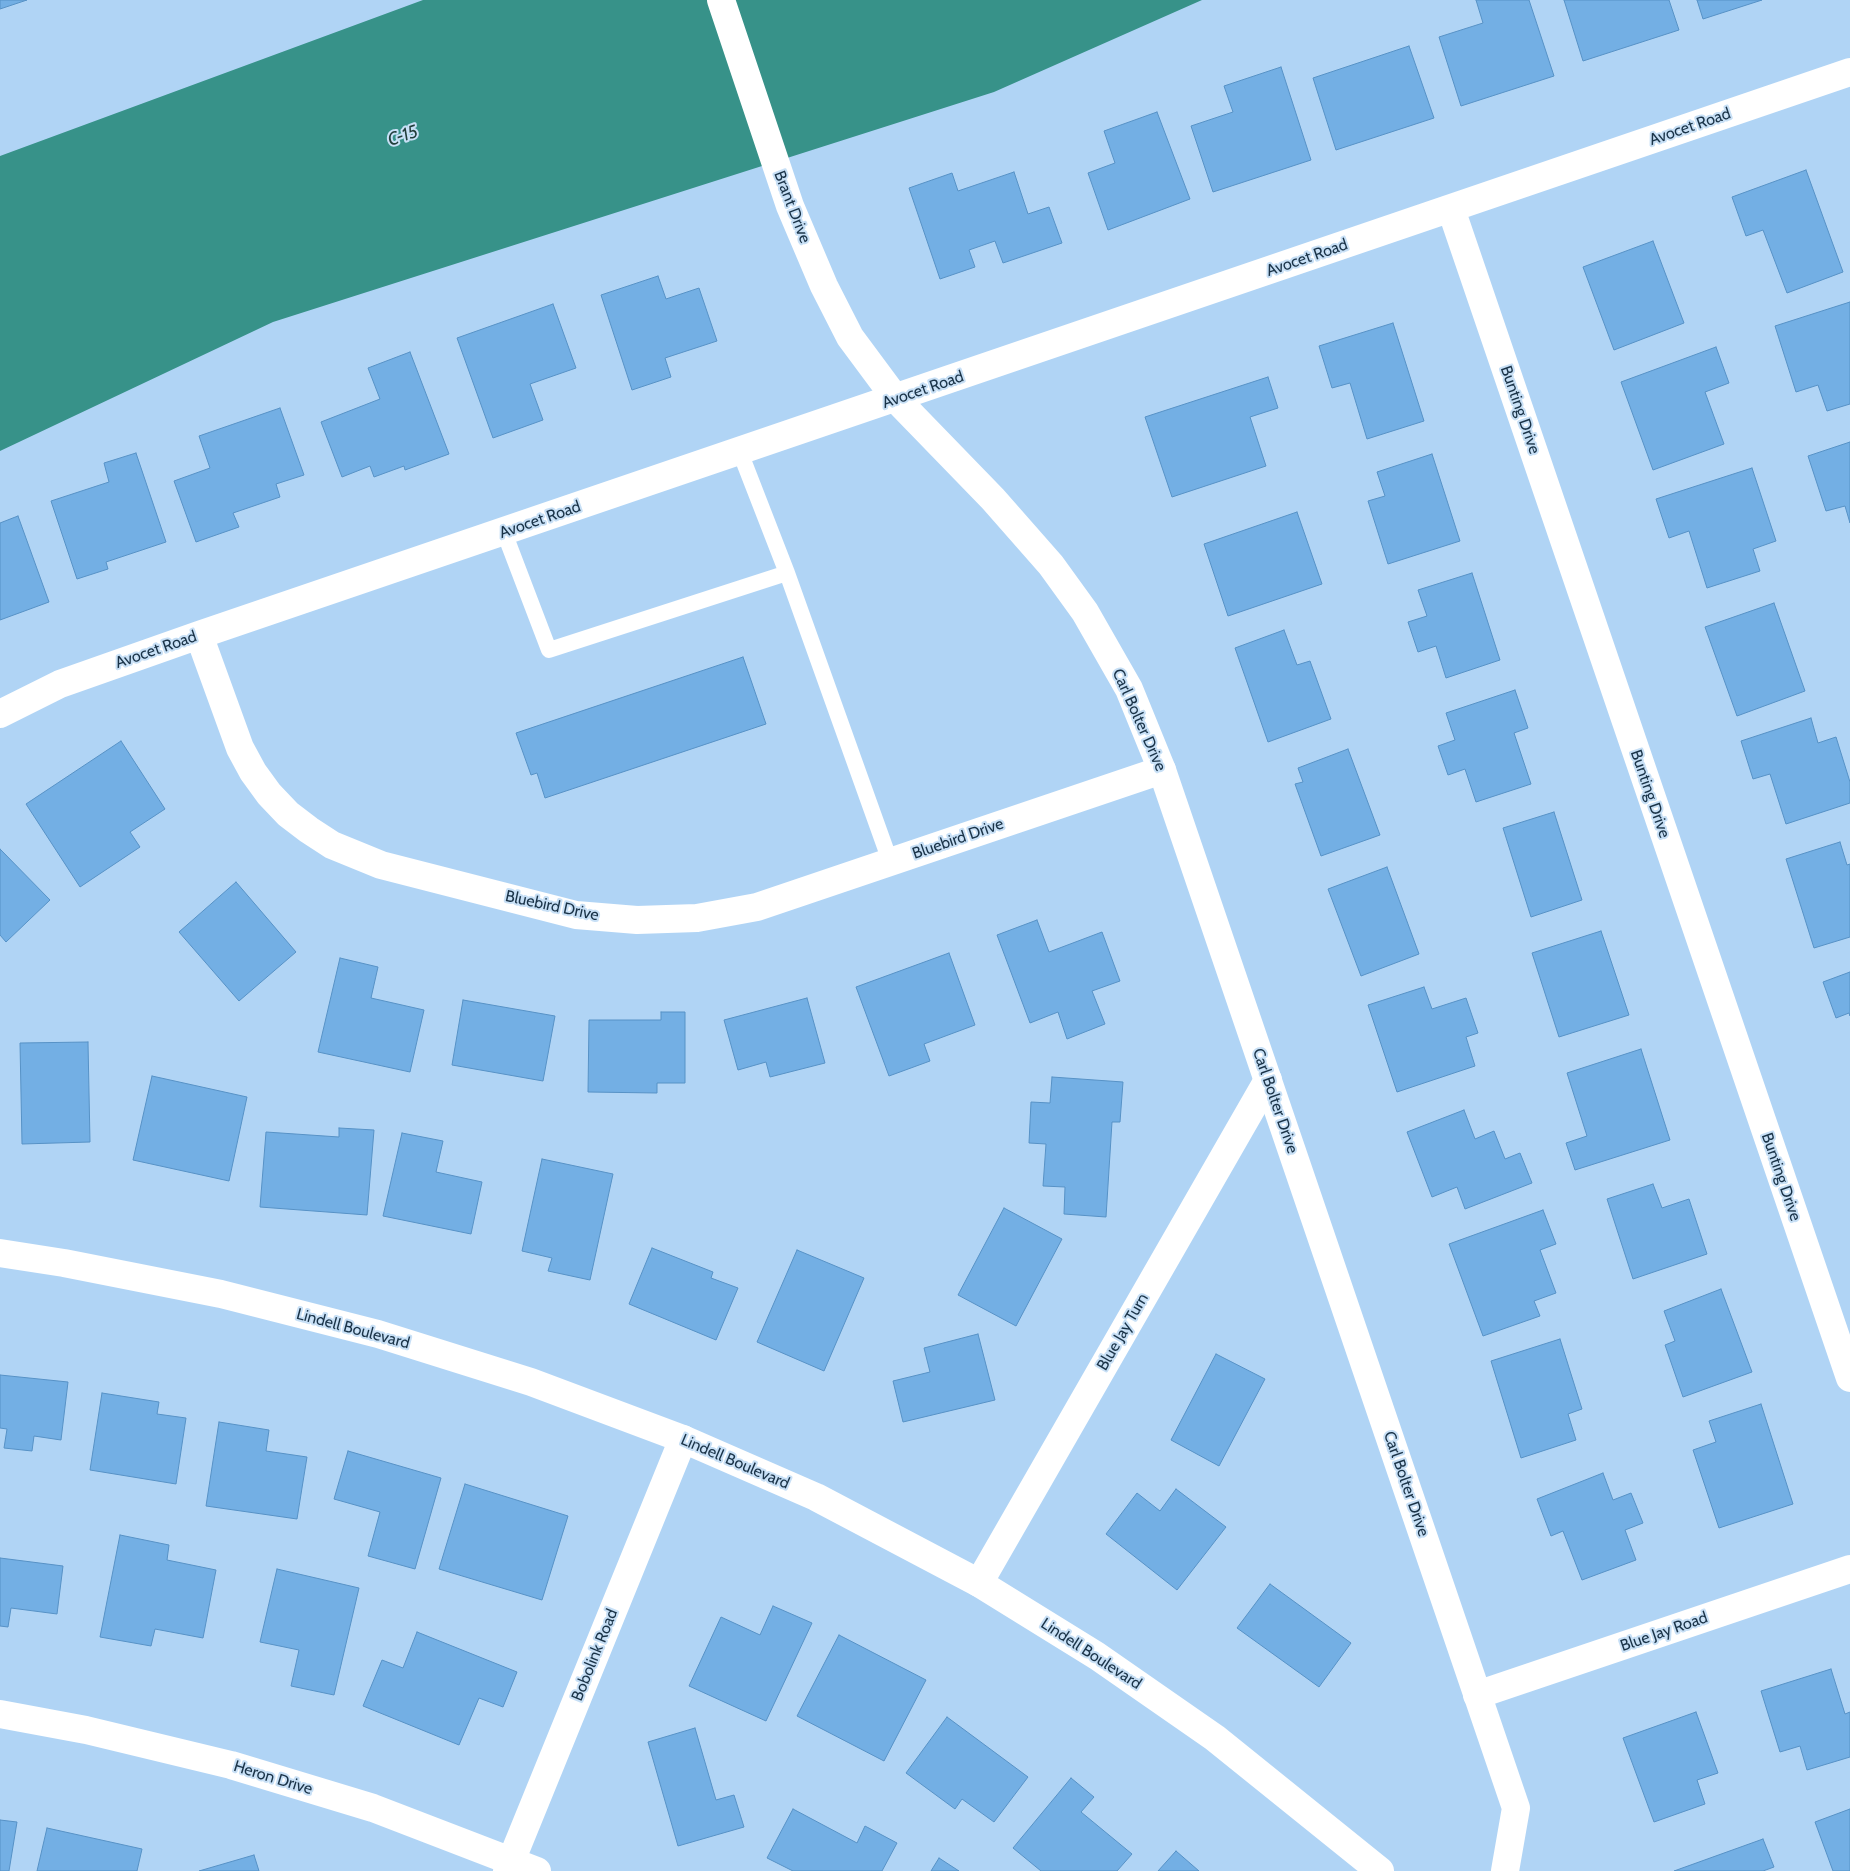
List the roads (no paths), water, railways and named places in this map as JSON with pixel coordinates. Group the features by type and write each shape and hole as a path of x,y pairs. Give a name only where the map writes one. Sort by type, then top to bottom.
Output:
{"street":[{"name":"Brant Drive","path":"720,0 790,206 824,286 850,337 896,399"},
{"name":"Avocet Road","path":"0,714 60,684 199,635 896,399 1850,72"},
{"name":"Bunting Drive","path":"1451,209 1850,1378"},
{"name":"Carl Bolter Drive","path":"896,399 993,499 1051,565 1085,612 1129,689 1162,770 1516,1808 1505,1871"},
{"name":"Bluebird Drive","path":"199,635 240,748 253,772 269,794 288,814 309,830 332,845 381,865 576,914 636,920 697,918 757,907 1162,770"},
{"name":"Blue Jay Turn","path":"979,1583 1268,1080"},
{"name":"Lindell Boulevard","path":"0,1253 64,1263 221,1294 378,1334 531,1382 683,1439 816,1497 979,1583 1097,1656 1215,1738 1380,1871"},
{"name":"Bobolink Road","path":"510,1866 683,1439"},
{"name":"Blue Jay Road","path":"1477,1695 1850,1569"},
{"name":"Heron Drive","path":"0,1714 86,1730 231,1765 373,1808 510,1866 537,1871"}],"lane":[{"path":"740,452 787,572 890,862"},
{"path":"504,532 549,650 787,572"}],"water":[{"name":"C-15","path":"423,0 1202,0 994,92 273,322 0,451 0,156"}]}
